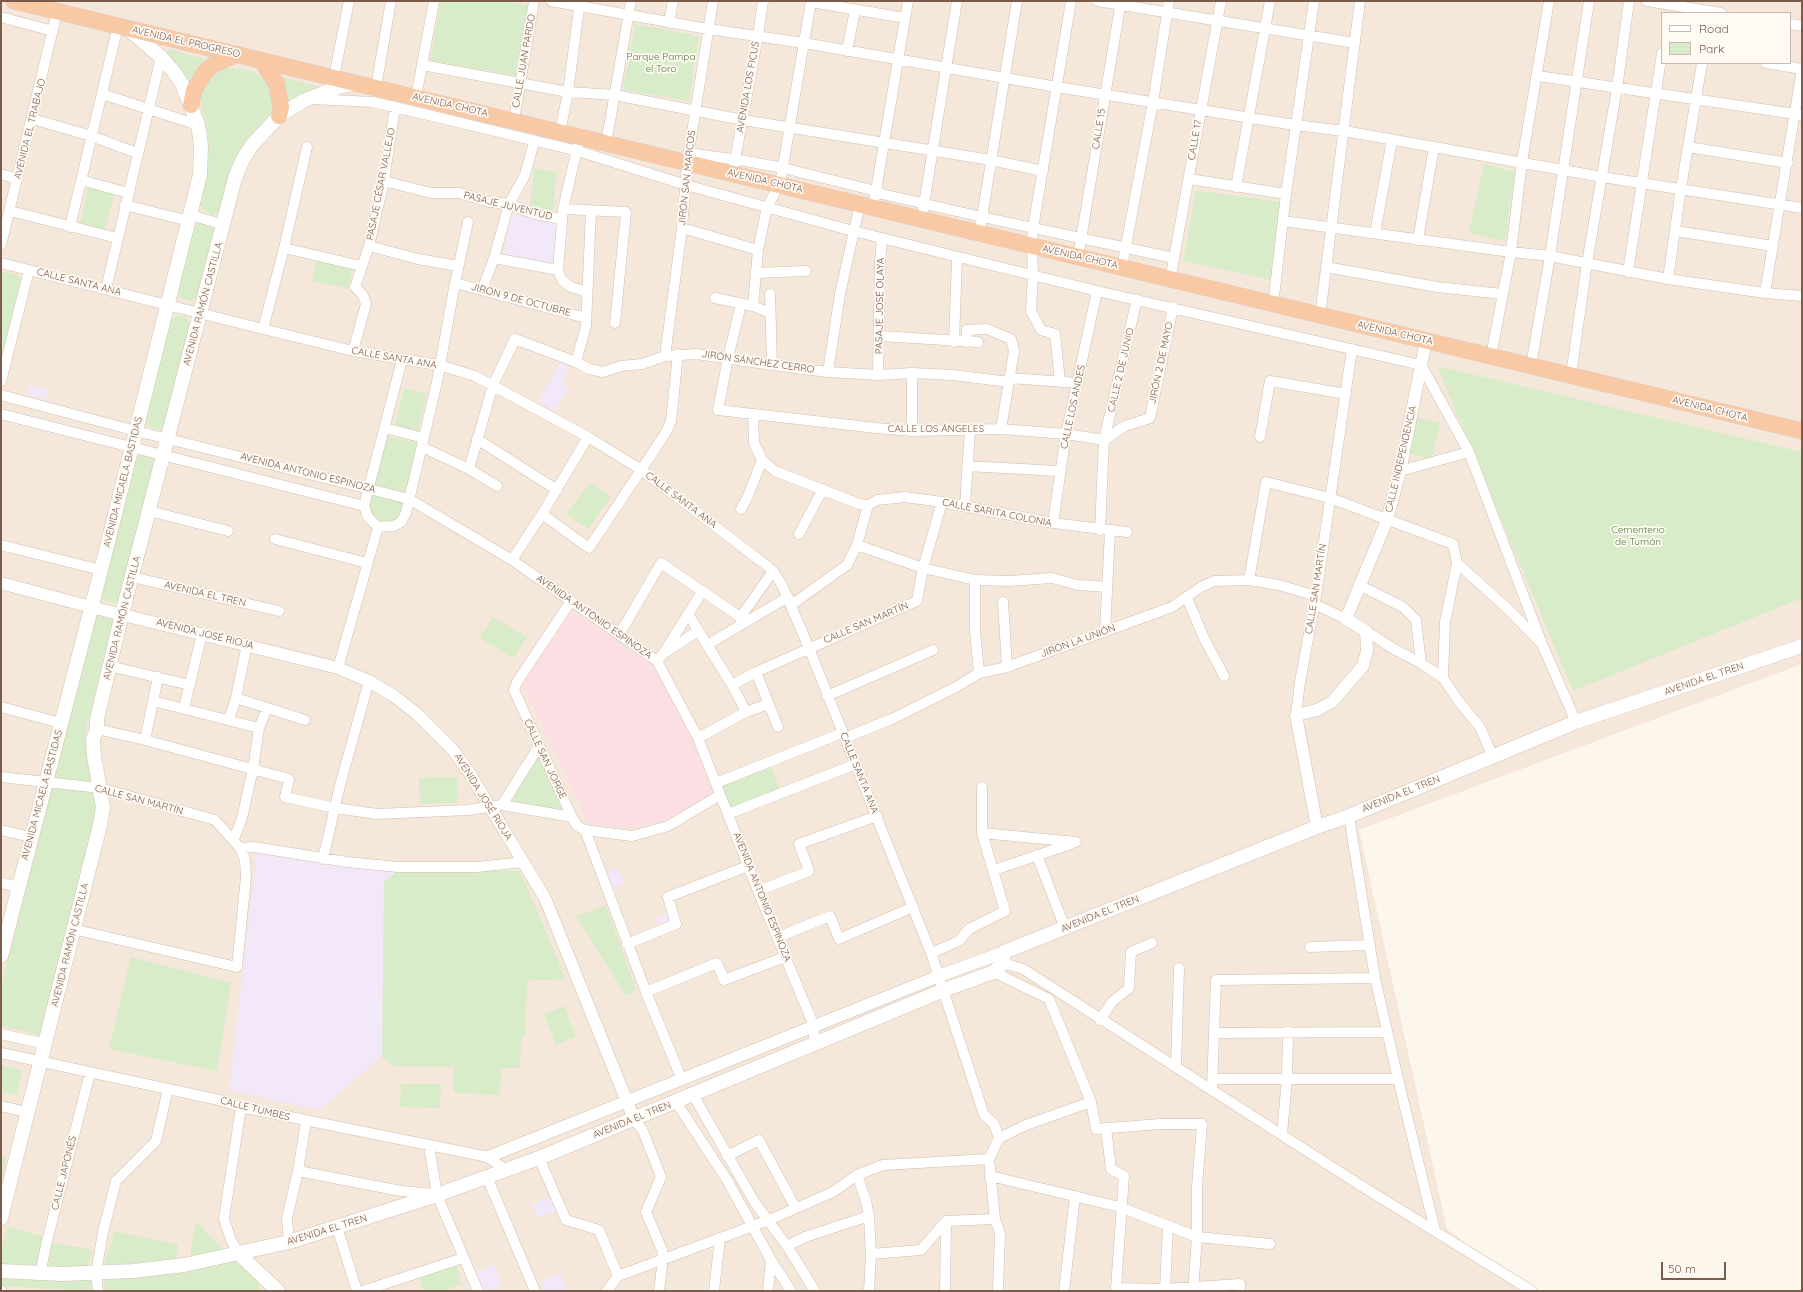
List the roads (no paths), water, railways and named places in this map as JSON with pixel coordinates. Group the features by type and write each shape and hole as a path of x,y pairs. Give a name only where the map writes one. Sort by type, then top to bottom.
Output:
{"highway":[{"name":"AVENIDA EL PROGRESO","path":"14,1 358,83"},
{"path":"191,105 194,90 205,72 213,65 237,54"},
{"path":"262,61 277,85 281,107 279,116"},
{"name":"AVENIDA CHOTA","path":"358,83 560,132 578,144 606,144 734,166 781,176 867,206 923,211 981,225 1032,246 1802,431"}],"main road":[{"name":"AVENIDA MICAELA BASTIDAS","path":"1,956 5,923 19,887 132,448 190,218 202,163 198,125 191,105 178,78 161,56 123,27"},
{"name":"AVENIDA RAMÓN CASTILLA","path":"1,1218 100,826 102,807 94,756 93,739 97,729 96,719 235,178 242,161 252,145 279,116 290,108 309,99 339,87 358,83"},
{"name":"AVENIDA EL TREN","path":"1,1271 40,1274 96,1273 177,1266 239,1254 289,1242 437,1195 539,1158 676,1102 692,1093 944,990 1066,928 1317,827 1349,816 1576,722 1802,646"},
{"path":"239,1254 266,1285 278,1291"}],"street":[{"path":"334,77 350,1"},
{"path":"376,87 391,1"},
{"path":"416,97 434,1"},
{"name":"CALLE JUAN PARDO","path":"514,120 534,1"},
{"path":"551,1 580,3 670,23 897,59 1104,95 1201,109 1248,118 1344,131 1602,177 1681,188 1802,208"},
{"path":"606,144 631,1"},
{"path":"670,23 673,1"},
{"name":"JIRÓN SAN MARCOS","path":"665,356 682,228 688,158 713,1"},
{"name":"AVENIDA LOS FICUS","path":"734,166 763,1"},
{"path":"828,372 840,294 853,231 876,190 908,1"},
{"path":"781,176 876,190 882,194 923,211 957,1"},
{"path":"1017,1 990,160 981,225 1032,228 1174,258"},
{"path":"1060,382 1055,334 1041,330 1031,311 1033,275 1032,228 1071,1"},
{"path":"1097,1 1121,3 1167,13 1355,43"},
{"path":"1122,267 1153,102 1169,1"},
{"name":"CALLE 17","path":"1170,280 1221,1"},
{"path":"1236,188 1270,1"},
{"path":"1273,305 1295,125 1314,1"},
{"path":"1320,316 1360,1"},
{"path":"1491,356 1511,252 1522,162 1538,76 1549,1"},
{"path":"1531,366 1550,256 1562,169 1589,1"},
{"path":"1571,375 1587,263 1617,88 1629,1"},
{"path":"1647,1 1669,6 1710,8"},
{"path":"753,306 758,250 767,207 781,176 811,2 905,18"},
{"path":"560,132 568,92 580,3"},
{"name":"CALLE 15","path":"1078,257 1104,95 1121,3"},
{"path":"847,51 855,10"},
{"name":"AVENIDA EL TRABAJO","path":"1,245 33,118 57,12"},
{"path":"1,17 53,31"},
{"path":"1791,24 1802,26"},
{"path":"70,226 102,94 123,27"},
{"path":"106,289 137,152 161,56"},
{"path":"1628,272 1661,60"},
{"path":"1668,279 1681,188 1702,64"},
{"path":"1765,293 1780,205 1798,115 1802,69 1772,64"},
{"path":"422,65 521,82 568,92 615,95 743,120 990,160 1043,171"},
{"path":"1538,76 1798,115"},
{"path":"102,94 198,125"},
{"path":"309,99 372,102 534,142 578,144 686,185 853,231 1097,291 1138,299 1421,365 1469,452 1542,644 1576,722"},
{"name":"PASAJE CÉSAR VALLEJO","path":"353,351 366,304 363,295 356,287 361,266 369,246 384,181 395,107"},
{"path":"33,118 137,152"},
{"path":"1375,232 1392,140"},
{"path":"482,290 494,258 509,204 525,175 534,142"},
{"path":"578,144 562,214 558,270 562,280 571,287 587,292"},
{"path":"263,329 284,248 307,147"},
{"path":"1418,240 1434,147"},
{"path":"1688,147 1788,163"},
{"path":"1,174 17,179"},
{"path":"1188,179 1236,188 1286,194"},
{"path":"81,180 128,193"},
{"name":"PASAJE JUVENTUD","path":"384,181 431,193 460,193 489,202 509,204 535,214 562,214 591,210 626,212 615,323"},
{"path":"125,205 224,224"},
{"name":"JIRÓN 9 DE OCTUBRE","path":"576,362 586,326 591,210"},
{"path":"10,211 117,238"},
{"path":"1283,221 1375,232 1418,240 1550,256 1668,279 1765,293 1802,296"},
{"path":"402,360 364,506 368,517 378,527 394,526 402,522 406,513 423,442 468,222"},
{"path":"682,228 758,250"},
{"path":"1675,231 1773,246"},
{"name":"PASAJE JOSÉ OLAYA","path":"878,375 880,336 880,262 882,238"},
{"path":"369,246 418,259 458,266"},
{"path":"284,248 361,266"},
{"path":"954,342 957,257"},
{"path":"494,258 558,270"},
{"name":"CALLE SANTA ANA","path":"1,262 353,351 458,370 493,385 640,469 773,571 789,601 856,764 931,953 984,1115 994,1124 998,1138"},
{"path":"1326,267 1437,287 1502,294"},
{"path":"1,381 29,270"},
{"path":"756,273 806,271"},
{"name":"JIRÓN 9 DE OCTUBRE","path":"455,283 586,318"},
{"name":"CALLE LOS ANDES","path":"1053,523 1059,471 1066,434 1097,291"},
{"path":"770,294 772,365"},
{"path":"715,298 753,306 770,313"},
{"name":"CALLE 2 DE JUNIO","path":"1105,632 1107,587 1104,440 1138,299"},
{"path":"728,358 742,304"},
{"name":"JIRÓN 2 DE MAYO","path":"1104,440 1125,426 1150,418 1173,307"},
{"path":"966,342 967,330 987,329 1011,339 1014,351 1001,429"},
{"path":"880,336 954,342 978,342"},
{"name":"JIRÓN SÁNCHEZ CERRO","path":"493,385 515,339 576,362 589,369 603,372 621,366 642,364 665,356 697,354 828,372 878,375 912,373 1078,383"},
{"name":"CALLE INDEPENDENCIA","path":"1346,619 1387,520 1400,472 1426,341"},
{"name":"CALLE SAN MARTÍN","path":"1317,827 1296,715 1300,682 1315,600 1352,349"},
{"path":"542,514 589,548 640,469 665,434 671,421 678,354"},
{"name":"CALLE LOS ÁNGELES","path":"728,358 718,410 753,415 912,431 1001,429 1066,434 1104,440"},
{"path":"912,373 912,431"},
{"path":"1260,438 1270,381 1346,394"},
{"path":"469,469 493,385"},
{"name":"AVENIDA ANTONIO ESPINOZA","path":"1,395 136,431 409,499 512,560 619,635 660,658 698,738 758,891 814,1026 814,1044"},
{"name":"AVENIDA ANTONIO ESPINOZA","path":"1,414 364,506"},
{"path":"707,645 743,620 789,601 847,565 857,546 868,505 859,504 775,471 762,460 754,443 753,415"},
{"path":"385,428 423,442 497,486"},
{"path":"965,506 970,430"},
{"path":"512,560 588,438"},
{"path":"478,439 557,490"},
{"path":"1400,472 1469,452"},
{"path":"741,509 748,496 762,460"},
{"path":"967,466 1059,471"},
{"path":"1249,580 1266,482 1330,498 1454,544 1458,563 1446,622 1443,678"},
{"path":"799,534 823,489"},
{"name":"CALLE SARITA COLONIA","path":"868,505 877,500 905,497 965,506 1053,523 1127,532"},
{"name":"CALLE SAN MARTÍN","path":"809,648 917,601 923,568 942,502"},
{"path":"149,511 228,531"},
{"path":"338,668 378,527"},
{"path":"275,539 367,563"},
{"path":"1,545 101,570"},
{"path":"857,546 923,568 976,580 1009,582 1052,578 1078,585 1107,587"},
{"path":"619,635 661,563 743,620"},
{"path":"1458,563 1510,611 1542,644"},
{"path":"743,620 773,571"},
{"name":"AVENIDA EL TREN","path":"132,577 279,611"},
{"path":"976,580 975,631 979,673"},
{"name":"JIRÓN LA UNIÓN","path":"716,783 843,735 894,718 956,687 979,673 1007,667 1172,607 1201,587 1214,581 1249,580 1279,585 1315,600 1346,619"},
{"name":"AVENIDA JOSÉ RIOJA","path":"1,583 91,608 247,644 338,668 369,682 394,696 416,713 436,731 453,750 496,806 524,862 545,898 634,1119"},
{"path":"1359,585 1403,608 1416,620 1421,663"},
{"path":"660,658 702,592"},
{"path":"1187,598 1204,638 1224,676"},
{"name":"CALLE SAN JORGE","path":"571,601 517,682 514,690 572,817 581,828 682,1080"},
{"path":"1003,602 1007,667"},
{"path":"688,614 732,685 746,712"},
{"path":"1346,619 1394,650 1421,663 1443,678 1460,703 1480,727 1493,757"},
{"path":"660,658 698,631"},
{"path":"1296,715 1317,710 1332,702 1350,683 1363,666 1367,651 1366,631"},
{"path":"184,708 202,634"},
{"path":"229,719 236,698 247,644"},
{"path":"732,685 756,672 809,648"},
{"path":"828,696 933,650"},
{"path":"109,666 190,685"},
{"path":"756,672 778,727"},
{"path":"145,740 158,677"},
{"path":"323,859 335,808 369,682"},
{"path":"236,698 305,720"},
{"path":"153,701 229,719 259,728"},
{"path":"698,738 746,712 768,704"},
{"path":"1,707 61,723"},
{"path":"234,839 242,818 253,769 259,728 267,708"},
{"path":"97,729 145,740 289,779 285,798 335,808 377,814 468,810 496,806 572,817"},
{"path":"496,806 539,746"},
{"path":"728,814 856,764"},
{"name":"CALLE SAN MARTÍN","path":"1,777 100,788 215,820 234,839 240,848 245,860 246,877 237,967 73,930"},
{"path":"931,953 959,941 969,929 1005,911 982,833 982,787"},
{"path":"581,828 632,836 668,826 720,795"},
{"path":"758,891 809,871 798,844 876,816"},
{"path":"1349,816 1370,945 1387,1032 1435,1230"},
{"path":"1,830 31,837"},
{"path":"982,833 1076,842 994,870"},
{"path":"240,848 254,847 323,859 398,867 478,867 524,862"},
{"path":"1037,855 1066,928"},
{"path":"627,944 676,924 668,897 748,866"},
{"path":"1,883 19,887"},
{"path":"778,937 830,916 839,939 912,907"},
{"path":"1100,1020 1112,1002 1129,988 1131,952 1152,943"},
{"path":"1310,947 1370,945"},
{"path":"646,992 717,963 724,980 786,957"},
{"path":"1000,962 1023,969 1100,1020 1176,1066 1360,1185 1532,1291"},
{"path":"1000,962 1049,999 1091,1102 1096,1129 1160,1124 1202,1124 1197,1187 1197,1237 1193,1288"},
{"name":"AVENIDA EL TREN","path":"488,1157 939,976 1000,962"},
{"path":"1176,1066 1179,968"},
{"path":"1212,1089 1216,980 1376,978"},
{"path":"1282,1134 1287,1079 1288,1032"},
{"path":"1214,1033 1387,1032"},
{"path":"1,1034 45,1044"},
{"name":"CALLE TUMBES","path":"1,1053 40,1063 218,1100 241,1107 306,1121 488,1157 506,1170"},
{"name":"CALLE JAPONÉS","path":"40,1274 90,1073"},
{"path":"1213,1079 1398,1079"},
{"path":"98,1291 96,1273 103,1232 116,1181 156,1141 168,1089"},
{"path":"692,1093 755,1203 787,1246 815,1291"},
{"path":"676,1102 727,1180 771,1260 791,1291"},
{"path":"998,1291 1000,1234 995,1220 989,1158 998,1138 1026,1125 1091,1102"},
{"path":"1,1106 27,1112"},
{"path":"239,1254 231,1240 224,1219 241,1107"},
{"path":"634,1119 643,1131 661,1177 646,1212 662,1250 664,1259 659,1291"},
{"path":"289,1242 287,1218 298,1171 306,1121"},
{"path":"1106,1128 1111,1169 1124,1176 1120,1207 1116,1288 1165,1289 1240,1284 1240,1291"},
{"path":"727,1156 759,1140 794,1207"},
{"path":"429,1145 437,1195 478,1291"},
{"path":"539,1158 566,1220 599,1230 618,1276"},
{"path":"607,1291 618,1276 769,1220 794,1207 833,1192 857,1175 883,1165 989,1158"},
{"path":"298,1171 402,1191 437,1195"},
{"path":"857,1175 866,1201 869,1216 871,1254 869,1291"},
{"path":"990,1176 1120,1207 1168,1227 1197,1237 1270,1244"},
{"path":"487,1177 535,1291"},
{"path":"1064,1291 1074,1196"},
{"path":"787,1246 805,1237 869,1216"},
{"path":"871,1254 921,1250 946,1222 995,1220"},
{"path":"945,1291 946,1222"},
{"path":"337,1227 357,1291"},
{"path":"1165,1289 1168,1227"},
{"path":"714,1291 720,1238"},
{"path":"363,1291 463,1258"},
{"path":"768,1291 771,1260"}],"park label":[{"name":"Parque Pampa el Toro","path":"661,62"},
{"name":"Cementerio de Tumán","path":"1638,536"}]}
